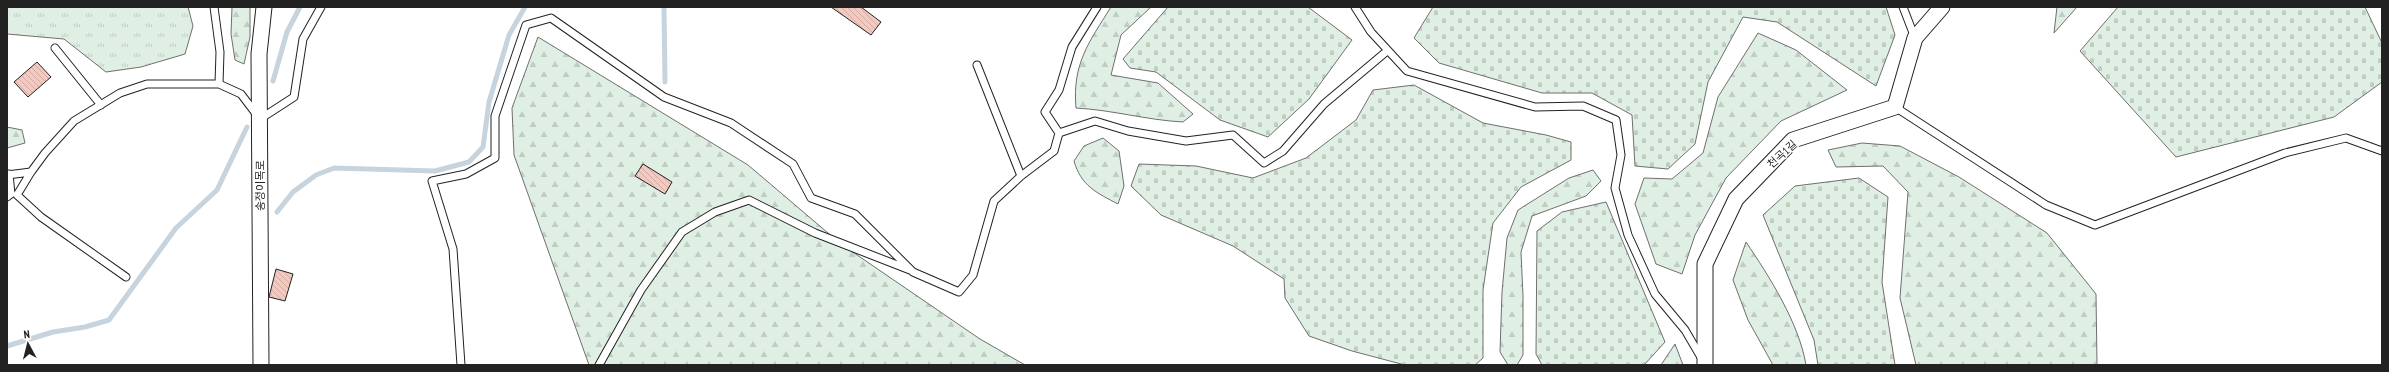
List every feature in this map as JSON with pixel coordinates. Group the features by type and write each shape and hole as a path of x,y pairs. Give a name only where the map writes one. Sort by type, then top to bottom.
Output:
{"street":[{"name":"송정이목로","path":"261,365 259,54 264,7"},
{"path":"1894,107 1915,38 1942,7"},
{"name":"천곡1길","path":"1705,365 1705,264 1736,199 1793,140 1894,107"}],"lane":[{"path":"214,7 220,52 219,84"},
{"path":"126,276 41,217 18,195 31,172 74,121 120,93 147,84 219,84 241,94 260,119 294,97 303,39 321,7"},
{"path":"1059,133 1045,112 1059,90 1072,47 1097,7"},
{"path":"1354,7 1371,32 1407,71 1443,83 1536,107 1583,106 1616,120 1621,155 1615,188 1628,235 1655,294 1685,330 1705,365"},
{"path":"1903,7 1915,38"},
{"path":"461,365 452,249 432,181 466,174 495,158 495,116 526,25 551,18 664,97 731,123 793,164 812,198 855,214 913,272"},
{"path":"55,48 101,105"},
{"path":"1059,133 1095,121 1128,131 1186,141 1233,135 1264,163 1284,151 1324,104 1387,50"},
{"path":"977,65 1021,176"},
{"path":"1894,107 2046,205 2095,225 2285,153 2346,138 2382,151"},
{"path":"599,365 641,290 682,232 715,212 749,200 815,233 959,292 972,274 994,201 1021,176 1054,150 1059,133"},
{"path":"7,197 11,194 8,175 31,172"}],"green space":[{"path":"7,7 188,7 193,26 185,54 141,67 106,72 64,39 7,34"},
{"path":"232,7 250,7 250,37 244,64 235,60 231,34"},
{"path":"1111,7 1151,7 1121,35 1111,75 1158,83 1193,114 1183,122 1076,108 1075,92 1084,54"},
{"path":"1168,7 1308,7 1352,40 1309,99 1268,137 1220,120 1156,72 1130,68 1123,59"},
{"path":"1433,7 1886,7 1895,35 1876,86 1777,22 1743,17 1708,82 1695,144 1668,169 1635,166 1632,115 1592,93 1542,93 1439,63 1414,38"},
{"path":"2057,7 2077,7 2054,33"},
{"path":"2118,7 2365,7 2382,43 2382,82 2334,117 2176,157 2080,51"},
{"path":"1758,33 1796,50 1847,90 1781,121 1726,178 1695,235 1682,274 1656,264 1635,204 1644,178 1672,179 1703,153 1718,97"},
{"path":"538,37 748,165 841,244 980,339 1025,365 589,365 514,155 512,108"},
{"path":"1414,85 1483,123 1546,135 1571,142 1571,160 1521,187 1493,223 1483,290 1483,358 1475,365 1405,365 1352,351 1309,336 1285,298 1284,279 1233,246 1161,215 1131,186 1139,164 1196,166 1253,178 1306,158 1356,120 1373,90"},
{"path":"7,127 22,130 25,143 7,148"},
{"path":"1103,138 1119,151 1124,186 1118,204 1103,196 1085,183 1077,170 1074,161 1084,146"},
{"path":"1862,143 1900,146 1959,177 2047,233 2096,294 2097,365 1916,365 1900,298 1908,192 1883,166 1836,167 1828,150"},
{"path":"1593,170 1601,181 1586,196 1532,216 1521,252 1523,355 1517,365 1508,365 1500,352 1502,292 1507,238 1518,210 1569,178"},
{"path":"1859,178 1888,197 1882,282 1895,365 1818,365 1814,340 1763,215 1795,186"},
{"path":"1606,202 1665,342 1644,365 1542,365 1536,354 1537,231 1562,212"},
{"path":"1746,242 1782,300 1797,333 1806,365 1773,365 1748,320 1733,280"},
{"path":"1675,344 1683,365 1661,365"}],"building":[{"path":"831,7 861,7 881,22 871,35"},
{"path":"37,62 51,77 28,97 14,82"},
{"path":"643,164 672,182 665,194 635,176"},
{"path":"276,269 293,274 285,301 269,297"}],"waterway":[{"path":"273,81 287,32 300,7"},
{"path":"277,212 293,192 316,175 334,168 435,171 469,162 483,147 489,102 509,35 525,7"},
{"path":"664,7 665,82"},
{"path":"7,346 53,332 85,327 109,320 176,228 217,190 247,127"}]}
